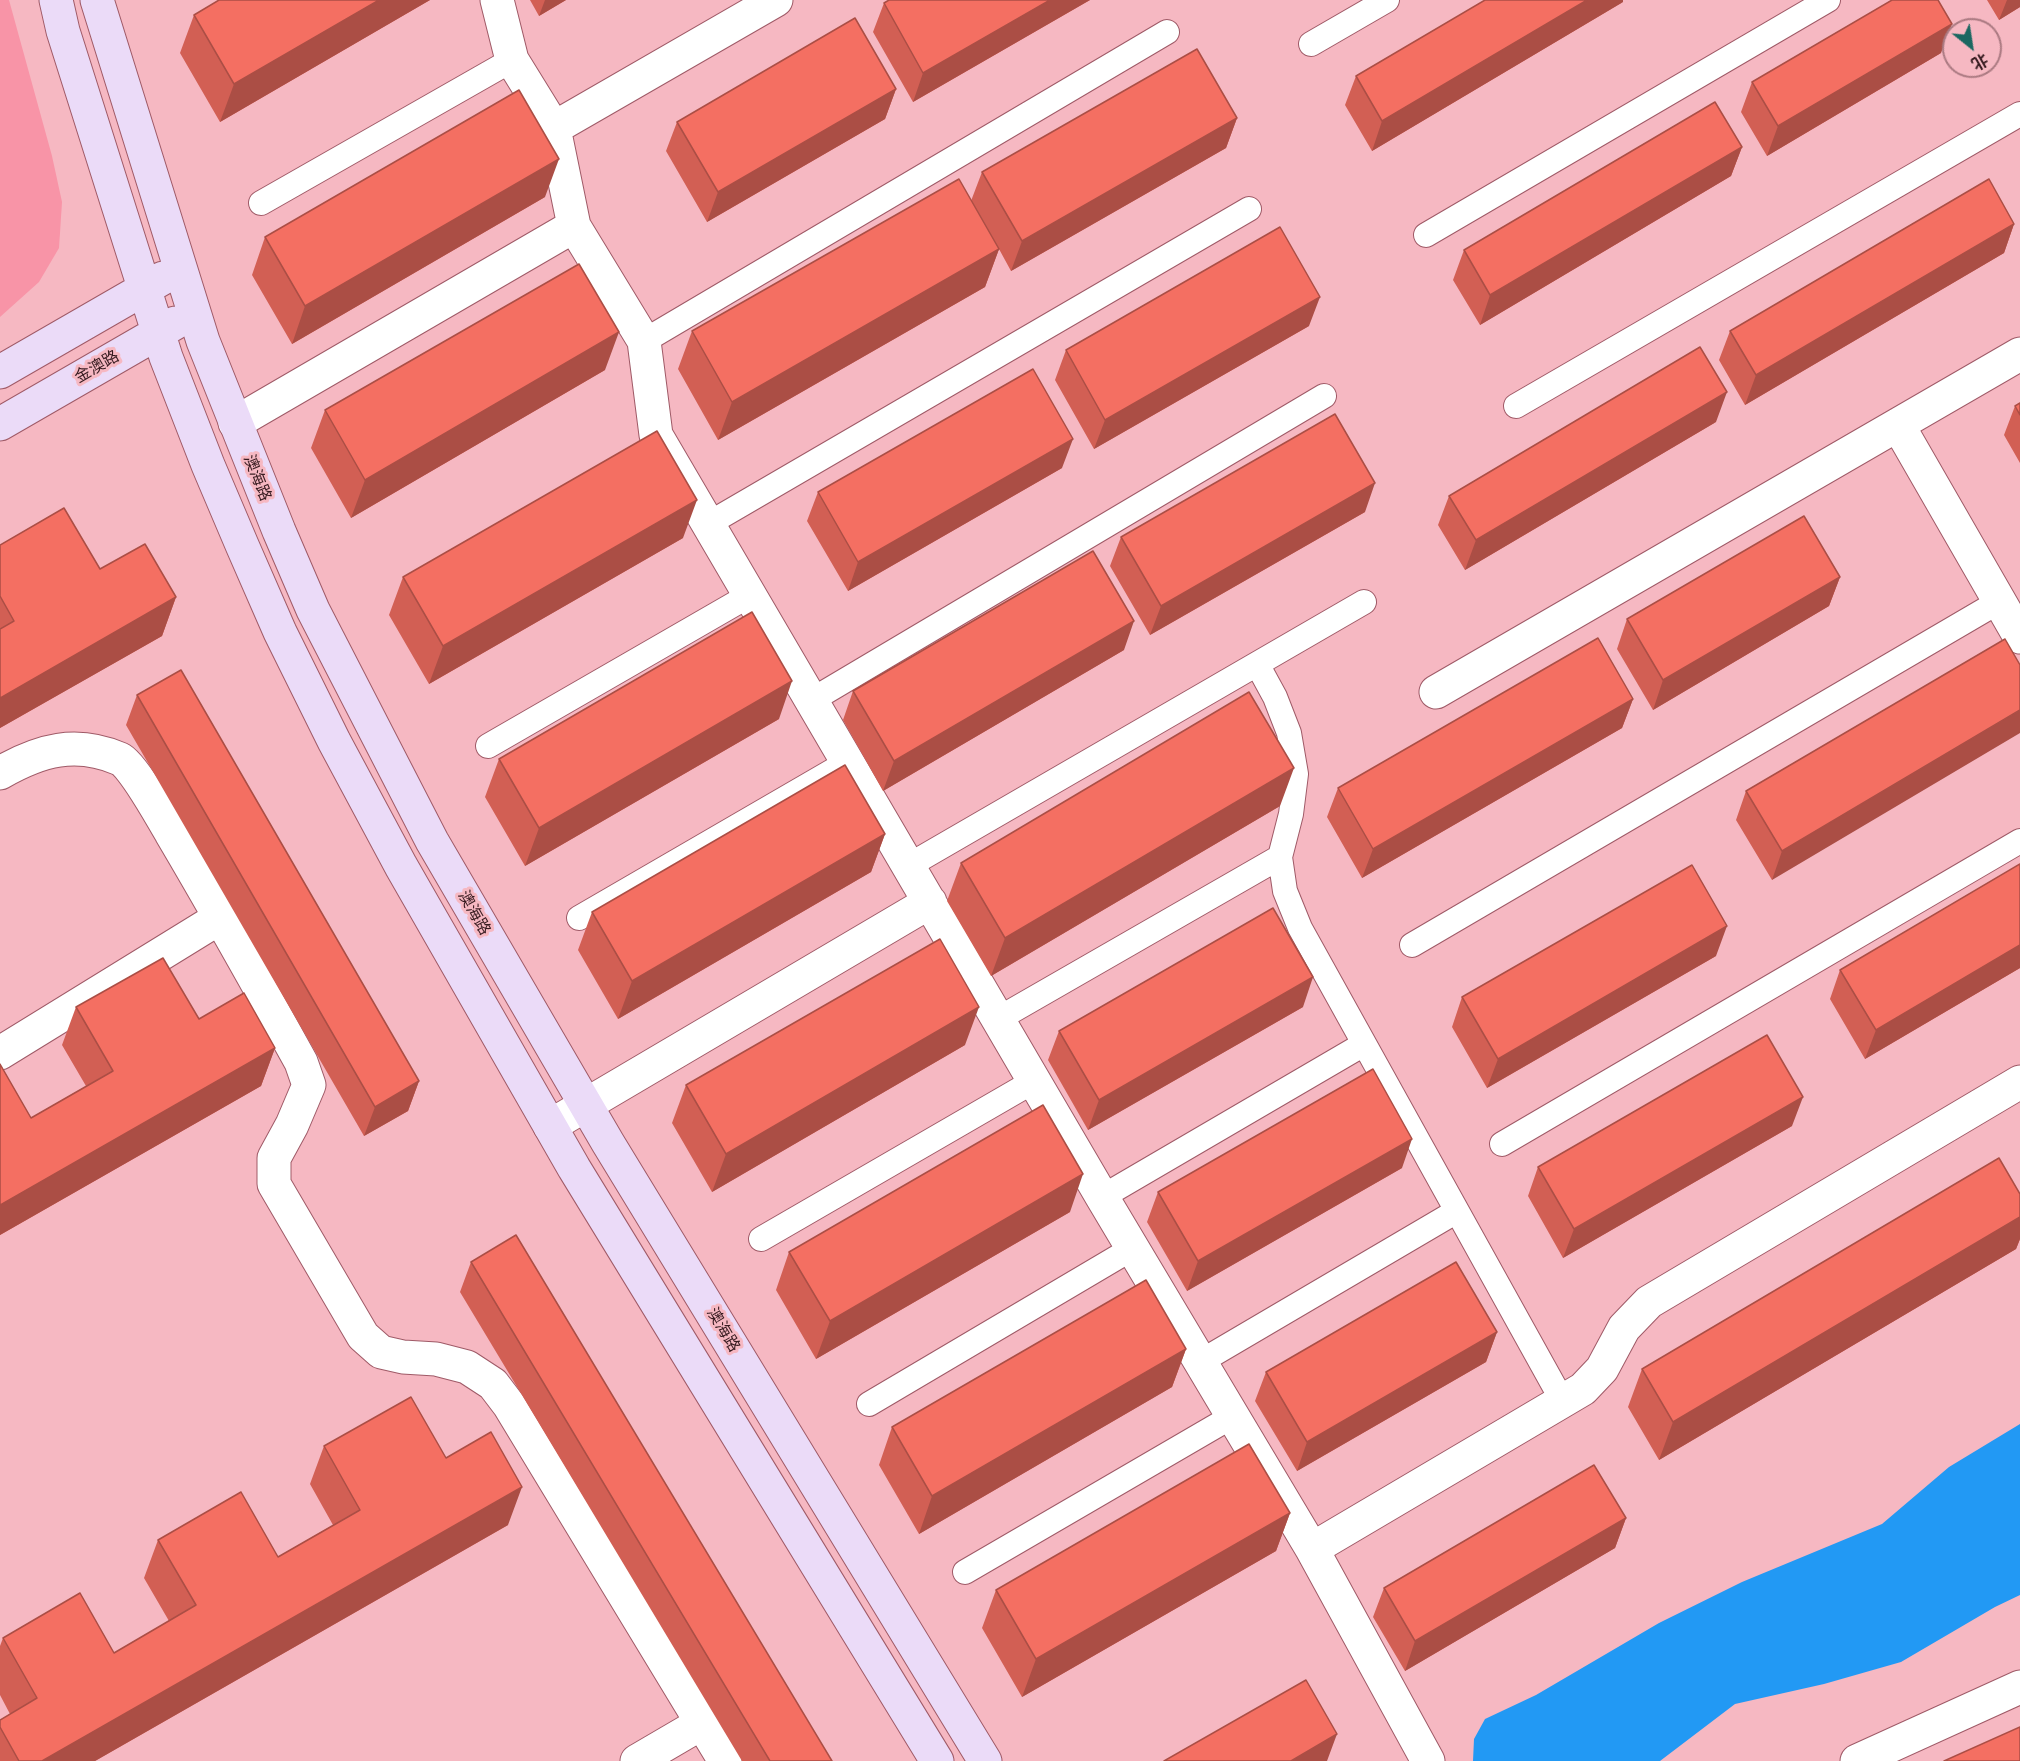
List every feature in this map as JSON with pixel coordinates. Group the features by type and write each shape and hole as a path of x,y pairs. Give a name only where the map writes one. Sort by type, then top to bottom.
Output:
{"main road":[{"path":"56,0 63,31 158,332 208,465 280,632 334,741 401,866 550,1126 937,1761"},
{"name":"澳海路","path":"97,0 203,341 313,610 432,841 586,1104 985,1761"},
{"path":"0,372 180,268"},
{"name":"金澳路","path":"0,424 194,312"}],"street":[{"path":"497,0 512,60 554,128 574,226 644,341 646,441 708,524 812,700 1102,1197 1312,1549 1424,1760"},
{"path":"554,128 776,0"},
{"path":"235,423 574,226"},
{"path":"1436,692 2020,354"},
{"path":"1898,425 2020,636"},
{"path":"0,773 40,753 79,747 123,759 145,789 302,1062 309,1085 292,1125 274,1158 274,1184 363,1336 381,1352 403,1357 436,1359 467,1367 493,1384 509,1405 725,1761"},
{"path":"550,1126 930,902"},
{"path":"0,1053 220,917"},
{"path":"1312,1549 1583,1389 1602,1369 1624,1328 1649,1302 2020,1082"},
{"path":"1857,1761 2020,1687"},
{"path":"637,1761 702,1723"}],"lane":[{"path":"1311,44 1387,0"},
{"path":"1426,235 1828,0"},
{"path":"644,341 1167,32"},
{"path":"261,203 512,60"},
{"path":"1516,406 2020,114"},
{"path":"708,524 1249,210"},
{"path":"812,700 1324,396"},
{"path":"488,746 750,595"},
{"path":"1412,945 2000,601"},
{"path":"908,866 1364,602"},
{"path":"1257,664 1275,697 1289,733 1296,774 1291,814 1280,857 1285,891 1300,928 1563,1402"},
{"path":"579,918 848,762"},
{"path":"1502,1144 2020,841"},
{"path":"998,1018 1280,857"},
{"path":"1102,1197 1364,1044"},
{"path":"761,1239 1034,1081"},
{"path":"1200,1362 1457,1211"},
{"path":"869,1404 1133,1248"},
{"path":"965,1572 1233,1416"}],"shaded area":[{"path":"0,0 9,0 52,156 62,202 59,248 39,282 0,317"}],"water":[{"path":"2020,1424 2020,1595 1995,1607 1901,1662 1824,1684 1735,1704 1660,1761 1473,1761 1474,1739 1485,1719 1536,1695 1659,1623 1742,1582 1882,1524 1949,1467"}],"building":[{"path":"219,0 379,0 234,84 194,15"},
{"path":"889,0 1050,0 923,73 884,3"},
{"path":"1485,0 1587,0 1382,121 1356,76"},
{"path":"1892,0 1938,0 1948,18 1942,18 1942,30 1778,126 1752,82"},
{"path":"855,18 896,89 718,192 677,122"},
{"path":"1197,49 1237,118 1022,241 982,172"},
{"path":"519,90 559,159 305,306 265,237"},
{"path":"1715,102 1742,147 1490,295 1464,250"},
{"path":"959,179 999,249 732,402 692,331"},
{"path":"1989,179 2014,224 1756,375 1730,331"},
{"path":"1280,227 1320,297 1105,420 1066,350"},
{"path":"579,264 619,332 365,480 325,410"},
{"path":"1700,347 1727,392 1476,540 1449,496"},
{"path":"1033,369 1073,439 858,562 818,492"},
{"path":"2020,403 2020,415 2015,406"},
{"path":"1335,414 1375,483 1161,606 1121,537"},
{"path":"657,431 697,500 443,646 403,577"},
{"path":"64,508 100,569 145,544 176,597 0,698 0,629 14,621 0,596 0,545"},
{"path":"1804,516 1840,577 1663,680 1627,619"},
{"path":"1093,551 1134,621 894,761 853,691"},
{"path":"752,612 792,681 539,828 499,759"},
{"path":"1598,638 1633,699 1373,849 1338,788"},
{"path":"2005,639 2020,665 2020,710 1782,851 1746,791"},
{"path":"181,670 419,1081 375,1107 137,695"},
{"path":"1249,692 1294,768 1005,938 961,863"},
{"path":"845,765 885,834 632,981 592,912"},
{"path":"2020,864 2020,945 1876,1030 1840,970"},
{"path":"1692,865 1727,926 1498,1059 1462,997"},
{"path":"1273,908 1313,977 1099,1100 1059,1031"},
{"path":"940,939 979,1007 726,1154 686,1085"},
{"path":"163,958 199,1019 244,993 275,1048 0,1205 0,1064 31,1118 113,1071 76,1007"},
{"path":"1767,1035 1803,1097 1574,1229 1538,1167"},
{"path":"1373,1069 1412,1139 1198,1261 1158,1192"},
{"path":"1043,1105 1083,1174 830,1321 789,1252"},
{"path":"1999,1158 2020,1194 2020,1217 1673,1422 1642,1369"},
{"path":"516,1235 832,1761 770,1761 471,1262"},
{"path":"1456,1262 1497,1332 1307,1442 1266,1372"},
{"path":"1146,1280 1186,1349 932,1496 892,1427"},
{"path":"411,1397 446,1458 491,1432 522,1487 42,1761 19,1761 0,1727 0,1720 37,1698 3,1638 80,1593 114,1653 196,1605 158,1540 241,1492 278,1557 360,1510 324,1446"},
{"path":"1249,1444 1290,1513 1036,1659 996,1590"},
{"path":"1594,1465 1626,1518 1415,1641 1384,1588"},
{"path":"1306,1680 1337,1734 1291,1761 1164,1761"},
{"path":"2020,1727 2020,1761 1944,1761"}]}
